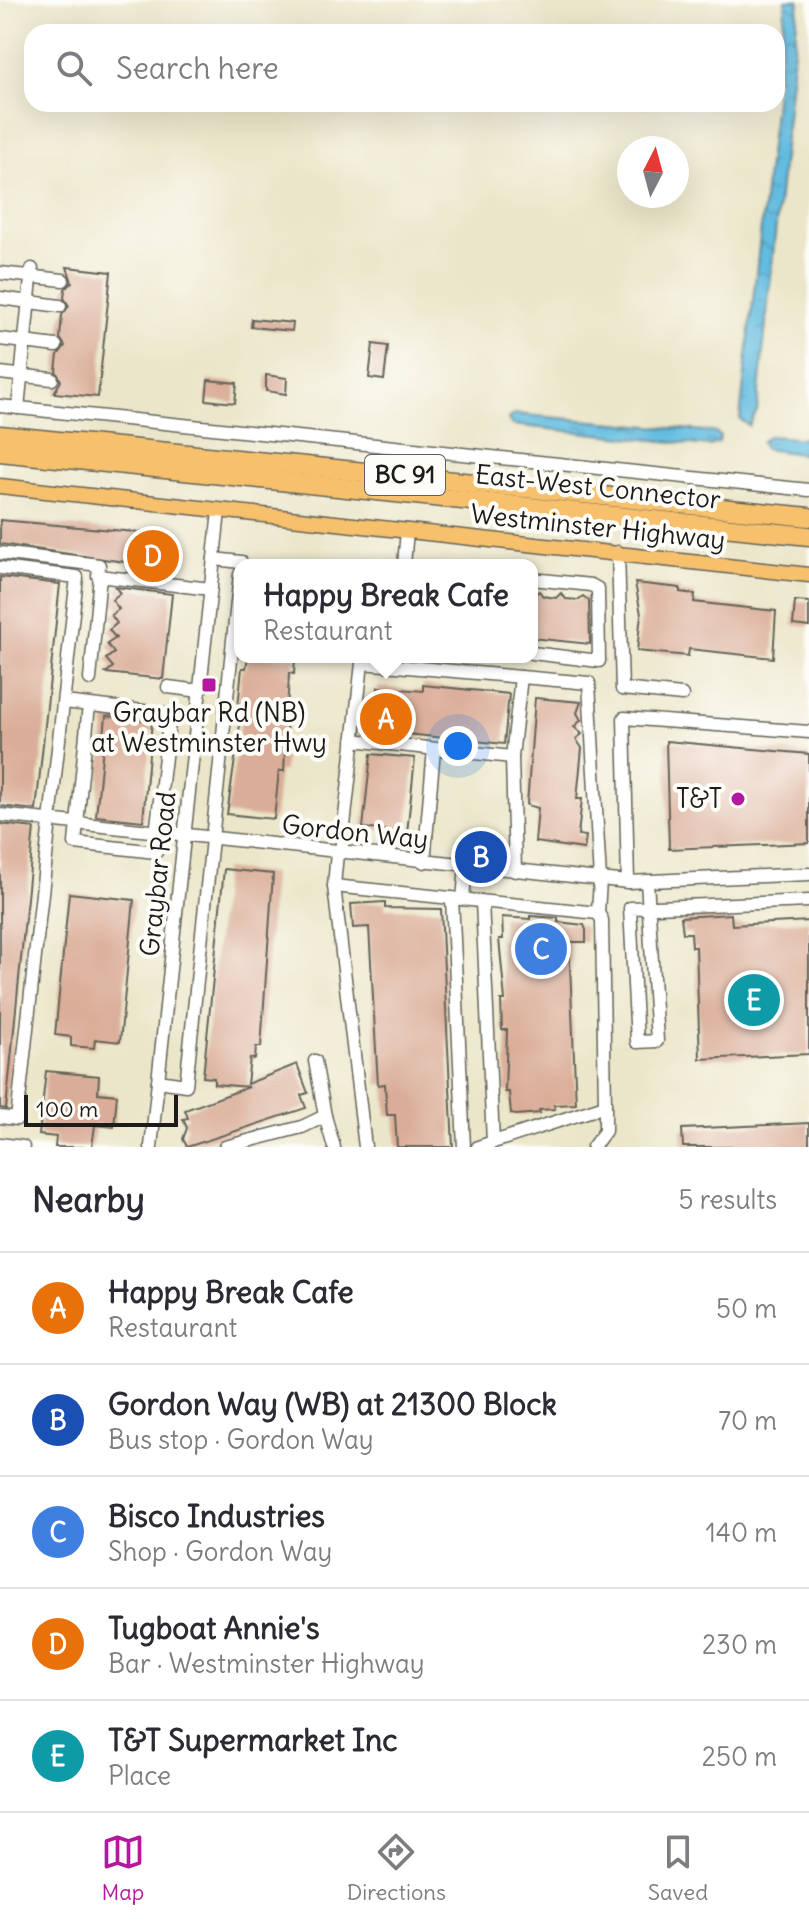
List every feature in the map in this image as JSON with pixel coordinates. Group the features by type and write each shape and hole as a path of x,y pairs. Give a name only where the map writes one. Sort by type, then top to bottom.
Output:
{"highway":[{"name":"East-West Connector","path":"0,435 809,517"},
{"name":"East-West Connector","path":"0,452 809,536"}],"main road":[{"name":"Westminster Highway","path":"0,486 809,575"}],"street":[{"path":"0,273 32,273 63,280"},
{"path":"18,408 32,273"},
{"path":"0,298 60,306"},
{"path":"0,339 56,346"},
{"path":"0,373 52,379"},
{"path":"0,406 809,490"},
{"name":"Graybar Road","path":"151,1147 219,511"},
{"path":"405,559 407,530"},
{"path":"618,552 622,689 682,695"},
{"path":"0,553 99,565 90,679"},
{"path":"214,559 234,561"},
{"path":"0,568 77,577 17,1119 0,1117"},
{"path":"100,576 211,589"},
{"path":"538,580 598,589 599,661 538,654"},
{"path":"158,1081 186,1085 234,633"},
{"path":"365,1147 334,886 362,663 589,683 600,880 598,913 602,920 605,1106 605,1131 593,1147"},
{"path":"515,871 512,757 521,677"},
{"path":"168,687 200,691"},
{"path":"64,702 170,714 156,834"},
{"path":"89,705 75,843 156,852"},
{"path":"628,882 621,722 624,718 809,732"},
{"path":"353,740 512,757"},
{"path":"424,862 434,749"},
{"name":"Gordon Way","path":"0,815 600,880 628,882 809,874"},
{"path":"464,1147 458,898 466,866"},
{"path":"737,877 738,904"},
{"path":"647,881 649,907 657,1041 637,1042 630,908 649,907 809,901"},
{"path":"334,886 598,913"},
{"path":"482,901 493,1142"},
{"path":"315,1061 334,1147"},
{"path":"478,1147 605,1106"},
{"path":"225,1147 302,1127 325,1116"},
{"path":"0,1144 23,1147"}],"water":[{"path":"786,0 799,0 757,411 749,426 740,419 774,112 785,112 783,24"},
{"path":"515,414 715,432 720,436 719,442 710,446 512,425 508,419"},
{"path":"768,436 809,439 809,455 765,449 761,442"}],"building":[{"path":"67,267 111,272 98,397 54,393 61,381 56,371 58,355 65,346 60,338 62,315 69,306 64,298 65,289 72,282"},
{"path":"252,319 293,323 292,331 251,327"},
{"path":"373,344 388,346 384,380 369,378"},
{"path":"266,375 287,378 286,394 266,391"},
{"path":"208,380 237,383 235,403 206,400"},
{"path":"0,520 169,535 166,568 0,544"},
{"path":"0,577 60,584 36,810 0,806"},
{"path":"635,583 680,588 680,592 695,594 694,602 776,611 773,658 689,649 688,656 637,651 641,614"},
{"path":"115,587 172,594 163,679 106,673 113,667 106,659 114,653 107,644 116,638 109,630 117,623 111,615 119,609 112,600 120,593"},
{"path":"538,592 556,598 561,593 566,599 578,600 583,596 589,601 590,644 538,639"},
{"path":"795,601 809,602 809,627 793,625"},
{"path":"247,663 295,663 294,674 289,673 284,771 279,771 274,819 227,814 241,718 237,717 242,668 246,668"},
{"path":"423,685 509,694 504,744 387,732 388,725 374,723 378,687 423,691"},
{"path":"535,698 581,702 577,713 581,720 574,727 582,734 576,739 582,748 577,799 582,799 578,835 586,836 584,849 535,842 538,808 527,805"},
{"path":"106,716 152,721 143,821 96,816"},
{"name":"T&T","path":"666,741 809,754 809,843 669,849"},
{"path":"371,754 415,758 407,833 363,828"},
{"path":"0,824 34,828 6,1109 0,1108"},
{"path":"224,869 273,874 261,1047 256,1047 255,1059 250,1058 247,1084 297,1064 308,1093 301,1095 306,1108 187,1147 183,1139 187,1128 183,1119 188,1118 185,1110 249,1087 214,1084 214,1078 203,1077"},
{"path":"69,893 134,900 120,1042 95,1039 94,1048 71,1046 71,1037 55,1035"},
{"path":"385,902 385,908 441,909 453,1147 397,1147 395,1115 387,1115 385,1084 378,1085 369,927 353,928 351,904"},
{"path":"731,914 732,925 809,921 809,1054 700,1059 696,947 692,947 691,933 683,933 681,917"},
{"path":"530,916 558,918 558,922 584,925 586,930 586,942 569,942 576,1104 554,1105 555,1109 539,1110 540,1113 516,1115 511,1114 509,1092 505,1092 507,1030 502,1030 501,1000 505,1000 499,939 503,939 502,917 530,919"},
{"path":"46,1071 99,1076 98,1093 117,1095 114,1127 95,1125 92,1147 55,1147 56,1137 39,1135"},
{"path":"809,1123 809,1147 683,1147 682,1129"}],"place":[{"name":"Tugboat Annie's","path":"153,556"},
{"name":"Graybar Rd (NB) at Westminster Hwy","path":"209,685"},
{"name":"Happy Break Cafe","path":"386,719"},
{"name":"T&T","path":"738,799"},
{"name":"Gordon Way (WB) at 21300 Block","path":"481,857"},
{"name":"Bisco Industries","path":"541,949"},
{"name":"T&T Supermarket Inc","path":"754,1000"}]}
